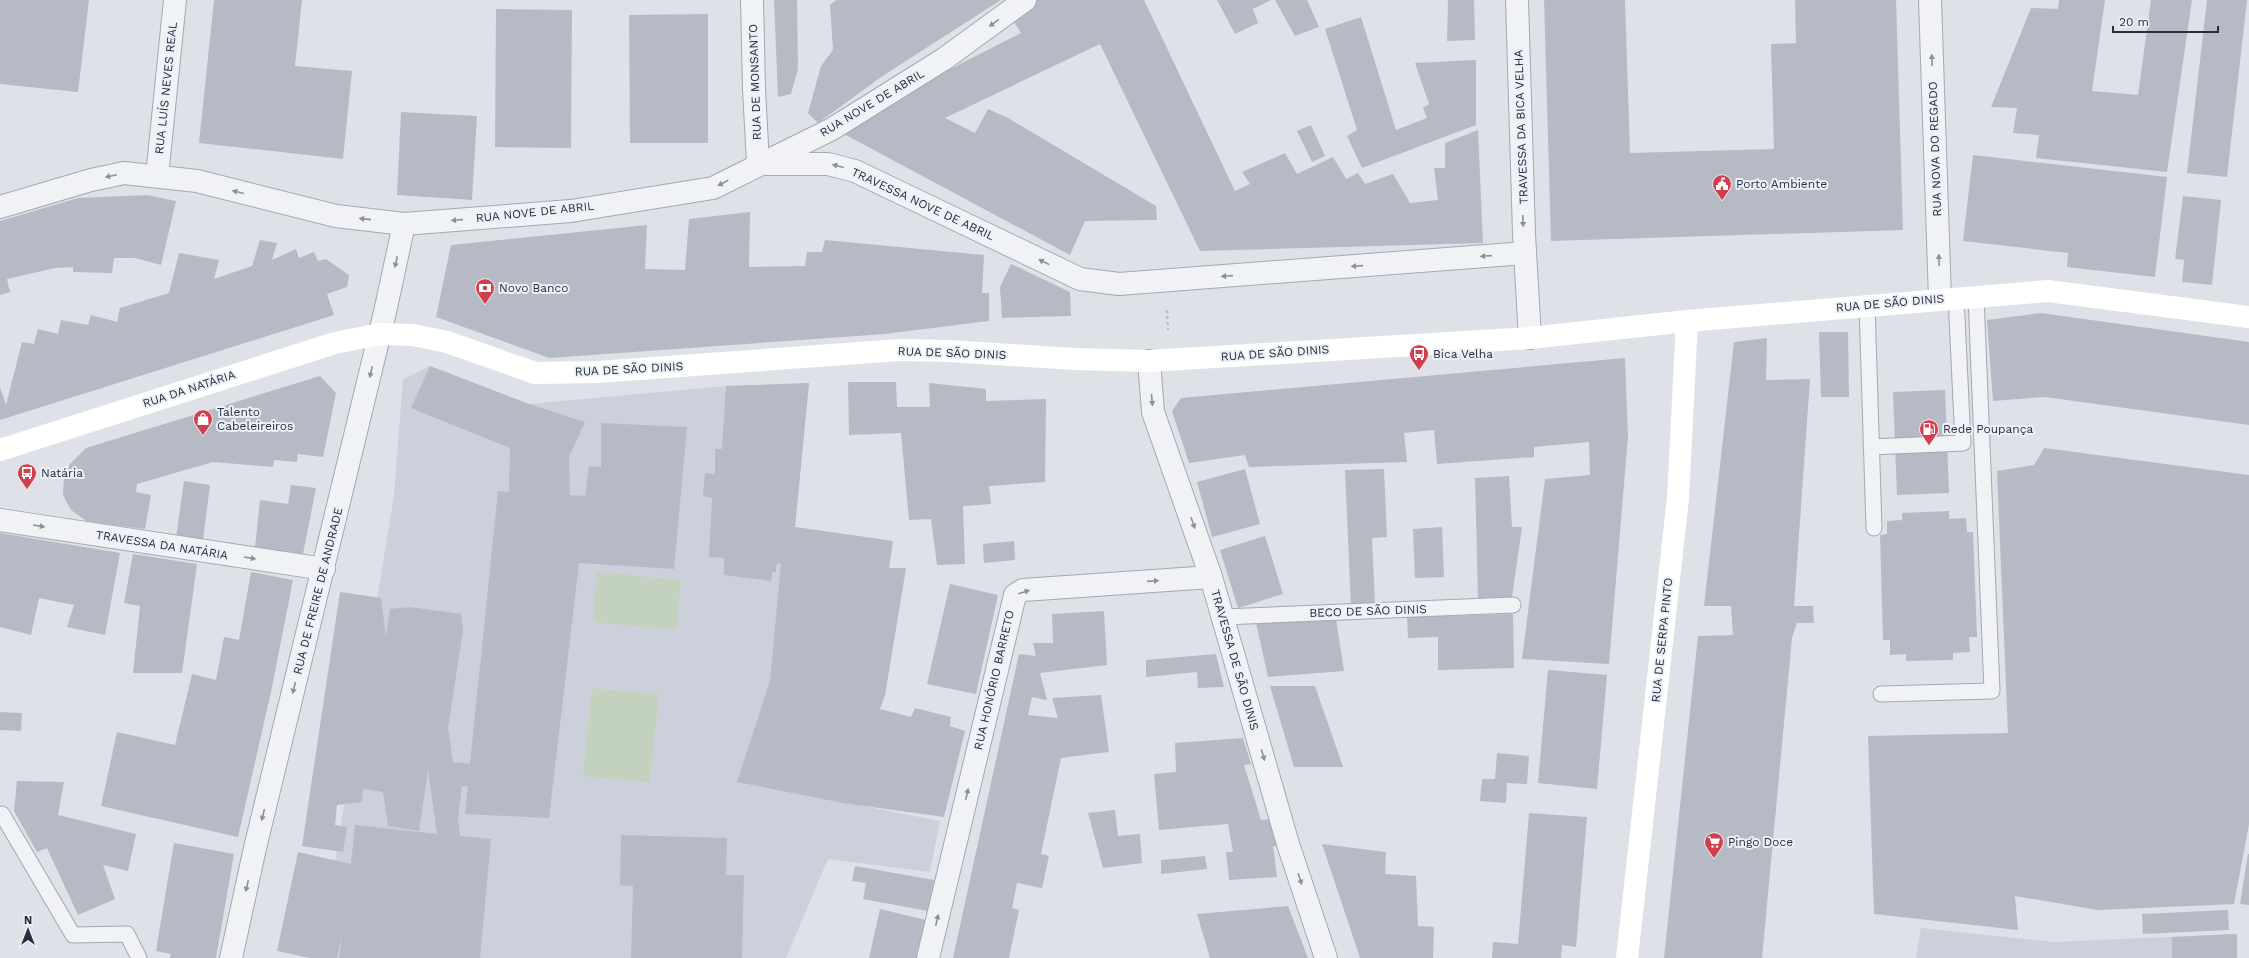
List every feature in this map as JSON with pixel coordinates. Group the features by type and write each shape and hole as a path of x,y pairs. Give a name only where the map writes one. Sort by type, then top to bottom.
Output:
{"street":[{"name":"RUA LUÍS NEVES REAL","path":"157,176 175,0"},
{"name":"RUA DE MONSANTO","path":"752,0 754,89 758,164"},
{"name":"RUA NOVE DE ABRIL","path":"0,207 91,180 124,173 197,181 336,216 404,224 571,211 713,188 758,164 832,129 944,59 1026,0"},
{"name":"TRAVESSA DA BICA VELHA","path":"1517,0 1525,253"},
{"name":"RUA NOVA DO REGADO","path":"1930,0 1958,297"},
{"name":"TRAVESSA NOVE DE ABRIL","path":"758,164 828,164 855,171 1080,279 1119,284 1525,253"},
{"name":"RUA DE FREIRE DE ANDRADE","path":"230,958 255,848 380,334 404,224"},
{"path":"1525,253 1530,338"},
{"name":"RUA DE SÃO DINIS","path":"380,334 413,335 447,342 535,373 598,372 900,350 949,351 1074,359 1149,361 1530,338 1688,321 1958,297 2048,291 2249,317"},
{"name":"RUA DE SERPA PINTO","path":"1627,958 1678,498 1688,321"},
{"name":"RUA DA NATÁRIA","path":"0,450 335,343 380,334"},
{"name":"TRAVESSA DE SÃO DINIS","path":"1149,361 1154,412 1212,577 1288,844 1326,958"},
{"name":"TRAVESSA DA NATÁRIA","path":"0,520 324,569"},
{"name":"RUA HONÓRIO BARRETO","path":"928,958 1016,595 1023,590 1212,577"}],"lane":[{"path":"1871,447 1963,443 1958,297"},
{"path":"1881,694 1992,691 1958,297"},
{"path":"1867,305 1874,528"},
{"name":"BECO DE SÃO DINIS","path":"1223,617 1513,605"},
{"path":"2,814 73,936 127,934 139,958"}],"shaded area":[{"path":"430,366 529,404 726,386 809,383 795,527 893,541 889,568 906,568 885,695 843,802 940,821 930,872 828,859 786,958 329,958 329,899 394,495 403,379"},
{"path":"1921,928 2054,942 2237,934 2237,958 1916,958"}],"green space":[{"path":"597,572 681,580 676,630 593,622"},
{"path":"592,688 659,694 650,783 583,776"}],"building":[{"path":"0,0 89,0 78,92 0,84"},
{"path":"214,0 302,0 295,66 352,71 343,159 199,143"},
{"path":"774,0 797,0 798,69 791,94 778,97"},
{"path":"836,0 1001,0 884,75 818,123 808,113 821,66 833,50 830,5"},
{"path":"1037,0 1144,0 1235,191 1250,184 1242,172 1285,153 1297,174 1333,157 1346,179 1358,173 1365,184 1393,174 1410,203 1438,200 1434,168 1445,168 1445,143 1478,130 1483,243 1200,251 1100,44 945,118 975,133 988,109 1008,118 1156,206 1157,220 1085,221 1070,255 844,134 915,87 1021,33 1011,17"},
{"path":"1217,0 1271,0 1253,9 1258,23 1235,34"},
{"path":"1275,0 1307,0 1319,27 1295,36"},
{"path":"1448,0 1474,0 1475,40 1447,41"},
{"path":"1544,0 1625,0 1630,153 1774,149 1771,44 1796,43 1795,0 1896,0 1903,230 1551,241"},
{"path":"2059,0 2105,0 2092,91 2138,95 2151,0 2192,0 2167,172 2036,158 2039,135 2013,133 2017,108 1991,107 2031,8 2058,9"},
{"path":"2207,0 2247,0 2227,177 2187,173"},
{"path":"496,9 572,10 571,148 495,147"},
{"path":"708,14 708,143 630,143 629,15"},
{"path":"1361,17 1396,130 1427,118 1423,108 1429,104 1415,63 1476,60 1476,125 1362,168 1347,136 1357,130 1325,29"},
{"path":"401,112 477,116 472,200 397,195"},
{"path":"1311,125 1325,156 1312,162 1297,131"},
{"path":"1973,155 2167,177 2155,277 2067,267 2068,253 1963,241"},
{"path":"147,195 176,201 161,265 135,258 114,258 112,273 73,272 73,267 55,268 7,279 10,292 0,295 0,221 78,198"},
{"path":"2183,196 2221,200 2212,285 2182,282 2184,260 2175,259"},
{"path":"750,212 749,267 805,266 807,252 822,252 825,240 984,255 982,293 989,293 989,321 885,334 549,358 436,317 451,245 647,225 645,269 685,270 689,219"},
{"path":"260,240 277,243 272,260 296,249 299,258 314,252 318,261 326,259 349,275 347,287 327,294 334,315 0,420 0,387 6,405 22,342 34,344 38,329 58,334 61,320 88,325 91,315 117,322 120,308 169,293 179,253 219,260 214,279 252,266"},
{"path":"1011,264 1070,292 1071,316 1002,318 1000,287"},
{"path":"2041,313 2249,342 2249,425 2045,397 1993,401 1987,320"},
{"path":"1819,332 1848,332 1849,397 1821,397"},
{"path":"1767,338 1766,380 1810,379 1794,606 1813,606 1814,623 1797,623 1792,638 1762,958 1664,958 1698,636 1733,635 1731,606 1704,606 1734,342"},
{"path":"1625,358 1628,437 1609,664 1522,659 1545,479 1590,475 1589,442 1534,447 1534,457 1437,464 1434,430 1404,433 1407,462 1249,467 1245,455 1189,463 1172,411 1181,398"},
{"path":"430,366 529,404 585,422 569,457 570,495 585,496 589,466 601,467 601,423 687,427 674,569 579,563 549,818 465,814 468,786 462,786 458,818 460,836 491,839 480,958 339,958 342,934 337,958 310,958 277,951 298,852 351,864 355,825 437,834 428,770 419,831 388,826 383,792 363,789 362,802 337,805 335,825 347,827 343,852 302,846 340,592 381,598 386,637 390,609 410,607 461,614 463,631 448,728 453,762 470,764 498,491 509,492 510,448 411,408"},
{"path":"320,376 336,393 323,457 298,454 297,462 274,460 273,467 213,462 137,484 136,492 151,495 145,529 88,522 71,510 63,495 64,478 70,464 86,448"},
{"path":"848,382 896,382 897,407 930,407 929,383 986,389 986,401 1046,399 1045,482 989,486 991,504 963,506 965,564 937,565 931,519 909,520 901,433 849,435"},
{"path":"809,383 795,527 893,541 889,568 906,568 885,695 880,709 911,717 915,708 951,717 950,726 965,731 944,817 843,803 737,782 770,681 781,563 776,565 776,572 772,572 771,581 724,575 724,558 709,557 712,498 703,496 705,473 715,474 715,449 722,449 726,386"},
{"path":"1945,390 1949,493 1897,495 1893,392"},
{"path":"2044,448 2249,475 2249,824 2234,904 2098,910 2015,896 2018,930 1874,914 1868,736 2008,733 1997,471 2034,465"},
{"path":"1245,469 1260,524 1212,537 1197,482"},
{"path":"1384,469 1387,537 1372,538 1375,605 1351,606 1345,470"},
{"path":"1509,476 1512,527 1522,527 1512,597 1478,598 1475,478"},
{"path":"184,481 210,485 203,540 176,537"},
{"path":"291,485 316,488 303,554 255,548 260,500 288,504"},
{"path":"1949,511 1949,519 1966,518 1967,532 1973,532 1977,637 1969,637 1970,652 1953,653 1953,660 1906,661 1906,654 1890,655 1890,640 1883,640 1880,535 1887,534 1887,521 1902,520 1902,513"},
{"path":"1442,527 1444,577 1415,578 1413,529"},
{"path":"0,533 120,553 105,635 67,627 74,605 39,598 31,635 0,627"},
{"path":"1265,536 1283,594 1238,608 1220,550"},
{"path":"1014,541 1015,560 984,563 983,544"},
{"path":"133,554 197,564 182,673 133,673 140,606 124,603"},
{"path":"251,572 293,580 271,692 238,837 101,806 117,732 175,745 192,674 216,680 224,637 239,640"},
{"path":"950,584 998,595 976,694 927,684"},
{"path":"1104,611 1107,665 1040,673 1047,700 1032,697 1028,715 1058,718 1052,698 1101,695 1109,752 1061,758 1041,854 1049,856 1042,888 1017,883 1012,908 1019,910 1009,958 953,958 1019,654 1036,656 1033,643 1053,643 1052,614"},
{"path":"1513,614 1514,668 1438,670 1438,637 1408,638 1407,617"},
{"path":"1336,619 1344,671 1268,677 1256,623"},
{"path":"1216,654 1224,687 1198,688 1197,672 1146,677 1146,660"},
{"path":"1548,670 1607,675 1597,789 1538,783"},
{"path":"1270,686 1315,686 1343,767 1294,767"},
{"path":"0,712 22,713 21,731 0,730"},
{"path":"1243,738 1251,764 1244,765 1261,820 1273,819 1280,846 1273,846 1277,877 1229,880 1226,852 1233,852 1228,824 1159,830 1154,774 1176,772 1175,743"},
{"path":"1497,753 1529,756 1527,784 1507,783 1506,803 1480,801 1482,779 1495,779"},
{"path":"17,781 64,782 58,815 136,834 128,871 103,865 115,899 78,915 47,848 37,852 14,811"},
{"path":"1115,810 1118,836 1140,834 1142,863 1103,868 1088,813"},
{"path":"1529,813 1587,817 1576,947 1562,945 1561,958 1492,958 1493,942 1518,944"},
{"path":"621,835 727,838 726,875 744,875 742,958 631,958 633,886 620,885"},
{"path":"174,843 234,854 216,958 170,958 171,954 156,951"},
{"path":"1322,844 1386,852 1385,874 1416,876 1418,926 1434,927 1433,958 1360,958"},
{"path":"2249,854 2249,905 2240,904"},
{"path":"1205,856 1207,869 1161,874 1161,860"},
{"path":"855,866 934,880 928,911 863,899 866,883 852,881"},
{"path":"1288,906 1308,958 1210,958 1197,914"},
{"path":"880,909 926,920 916,958 869,958"},
{"path":"2228,910 2229,930 2143,934 2142,914"},
{"path":"2237,934 2237,958 2172,958 2172,937"}],"place":[{"name":"Porto Ambiente","path":"1722,201"},
{"name":"Novo Banco","path":"485,305"},
{"name":"Bica Velha","path":"1419,371"},
{"name":"Talento Cabeleireiros","path":"203,436"},
{"name":"Rede Poupança","path":"1929,446"},
{"name":"Natária","path":"27,490"},
{"name":"Pingo Doce","path":"1714,859"}]}
